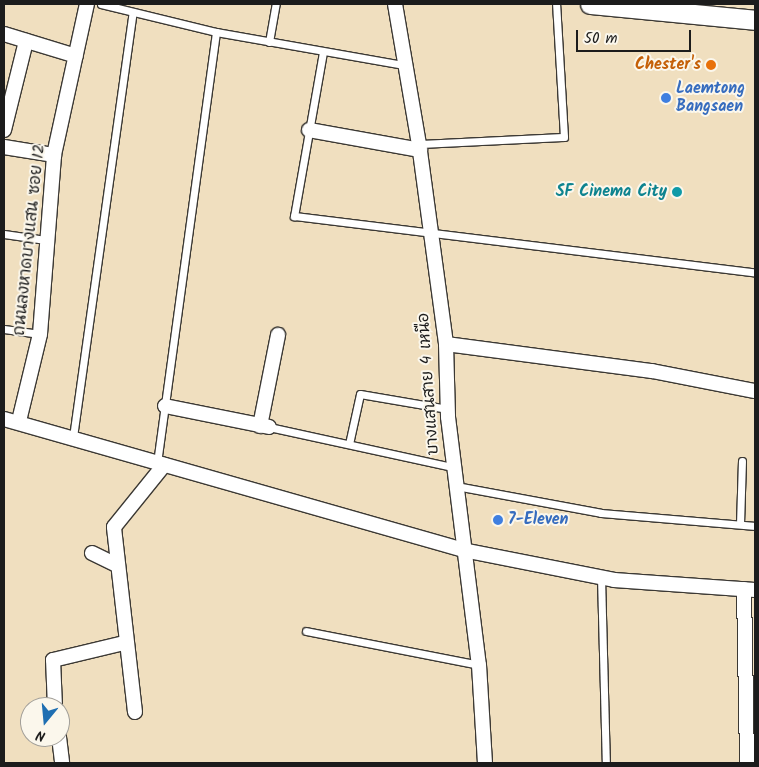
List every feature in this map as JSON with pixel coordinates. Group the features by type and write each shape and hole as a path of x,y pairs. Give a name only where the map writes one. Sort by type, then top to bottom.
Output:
{"main road":[{"path":"590,4 755,20"}],"street":[{"name":"ถนนลงหาดบางแสน ซอย 12","path":"19,421 40,334 54,155 87,4"},
{"name":"บางแสนสาย 4 เหนือ","path":"395,4 404,65 420,147 446,344 448,409 462,550 479,665 485,763"},
{"path":"4,34 76,56"},
{"path":"4,130 26,41"},
{"path":"309,130 420,147"},
{"path":"4,147 54,155"},
{"path":"165,406 264,426 278,335"},
{"path":"446,344 652,371 755,391"},
{"path":"4,419 19,421 160,464 462,550 601,577 750,590 747,763"},
{"path":"134,712 124,643 114,527 160,464"},
{"path":"92,553 117,565"},
{"path":"55,697 53,660 124,643"},
{"path":"60,747 62,763"}],"lane":[{"path":"101,4 216,32 404,65"},
{"path":"269,42 276,4"},
{"path":"420,147 444,143 564,137 556,4"},
{"path":"74,437 133,12"},
{"path":"160,464 165,406 216,32"},
{"path":"323,52 294,216 432,236 755,273"},
{"path":"4,234 46,240"},
{"path":"4,329 40,334"},
{"path":"349,444 360,394 448,409"},
{"path":"264,426 454,467"},
{"path":"740,524 742,461"},
{"path":"456,486 601,513 755,526"},
{"path":"601,577 606,763"},
{"path":"306,631 479,665"}],"place":[{"name":"Chester's","path":"711,65"},
{"name":"Laemtong Bangsaen","path":"666,98"},
{"name":"SF Cinema City","path":"677,192"},
{"name":"7-Eleven","path":"498,520"}]}
